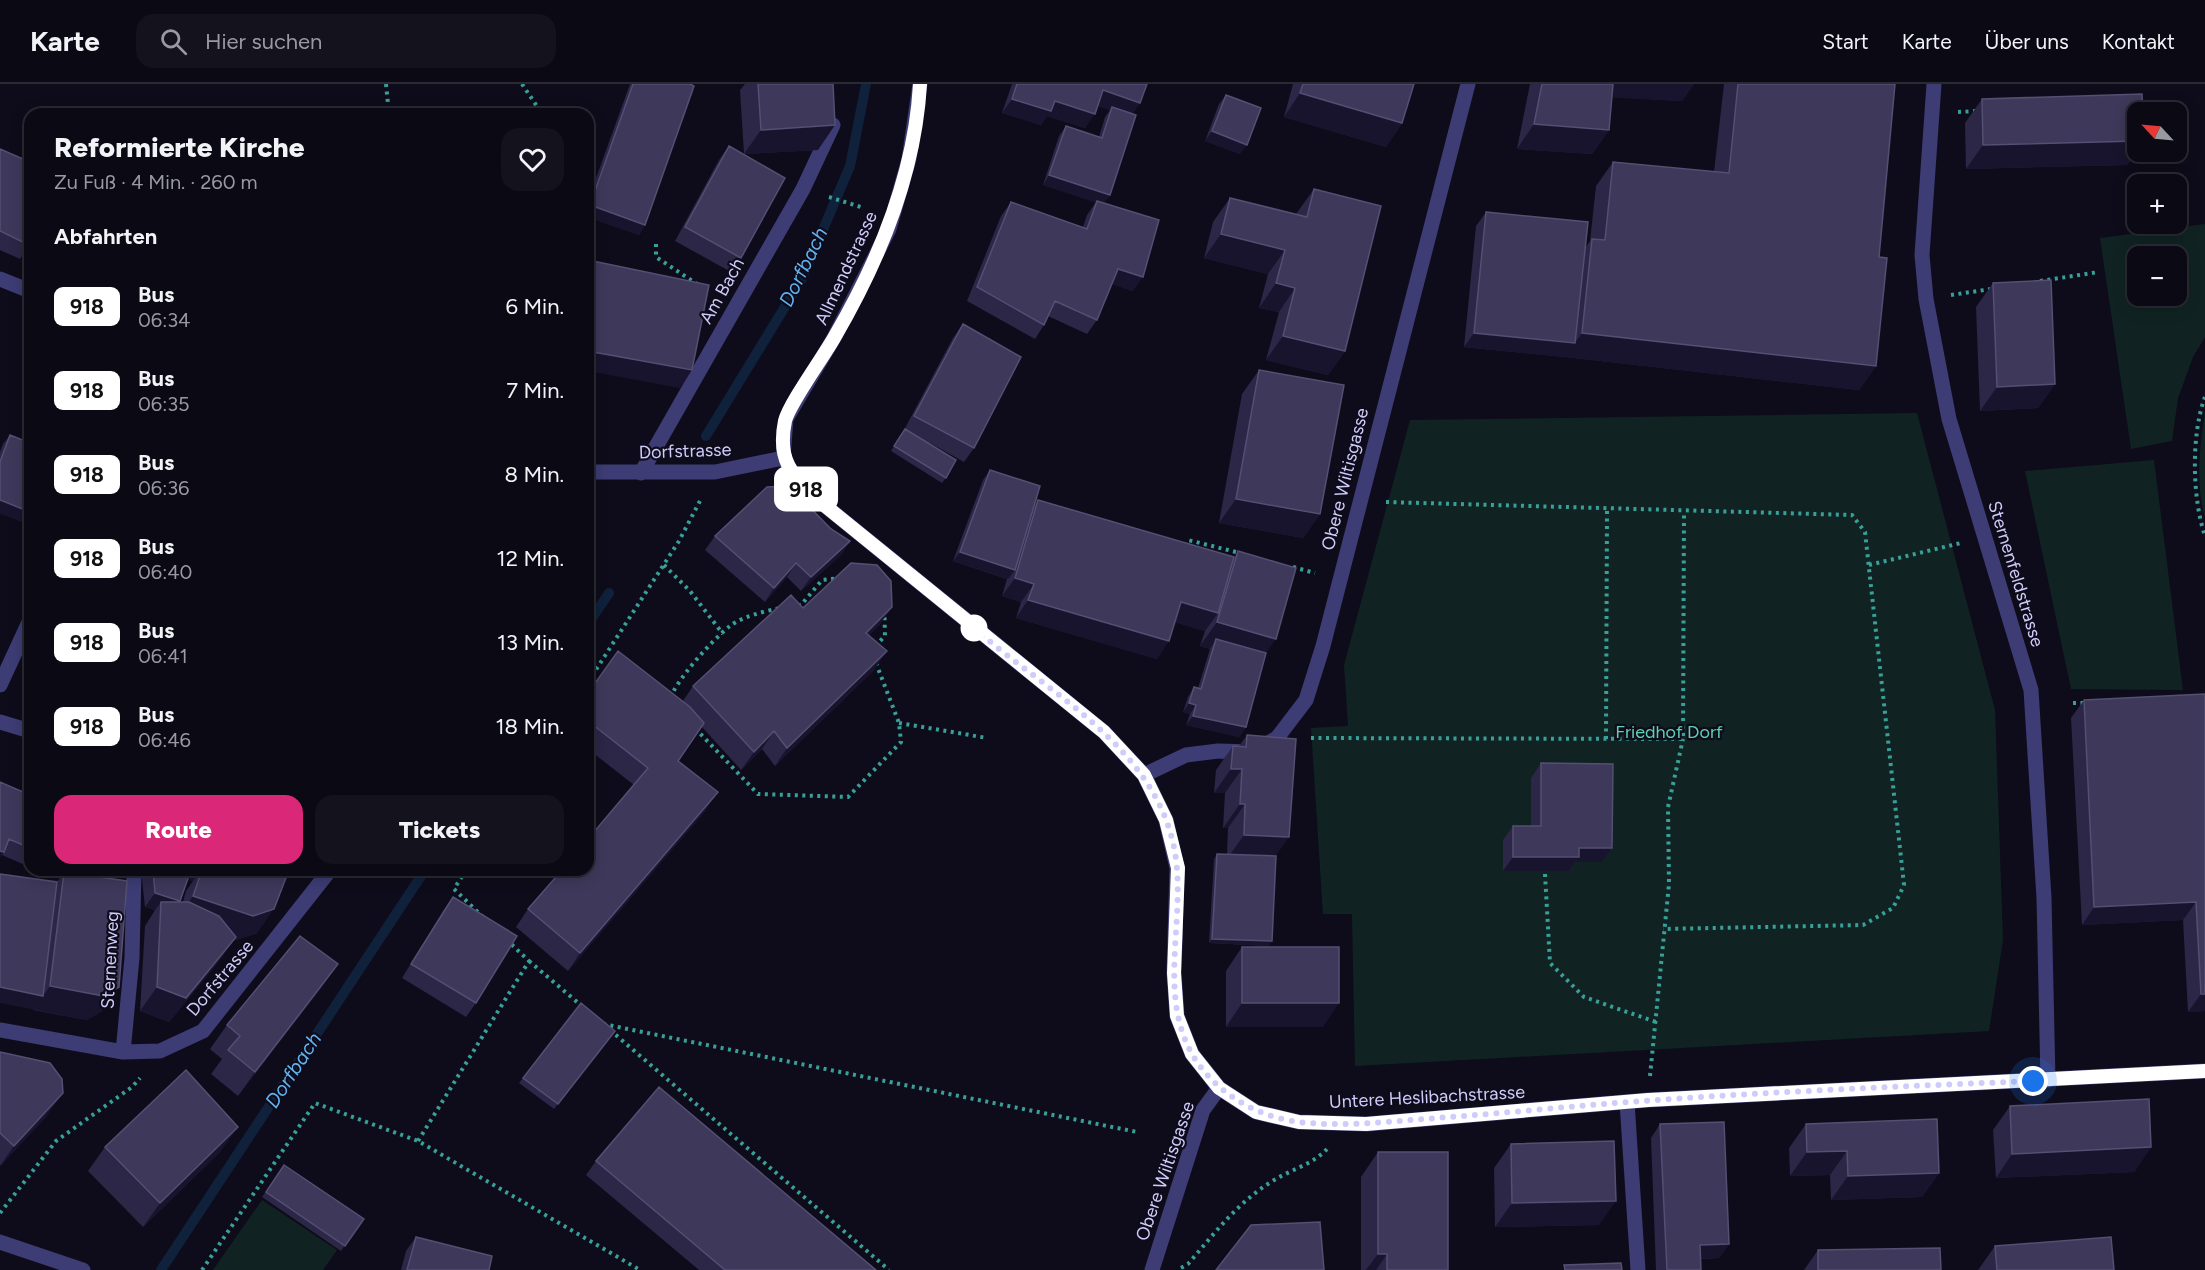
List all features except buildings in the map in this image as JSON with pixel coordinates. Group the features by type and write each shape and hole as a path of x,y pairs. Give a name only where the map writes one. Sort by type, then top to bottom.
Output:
{"street":[{"name":"Allmendstrasse","path":"783,458 786,419 836,336 889,229 909,159 920,84"},
{"name":"Obere Wiltisgasse","path":"1144,775 1186,755 1218,751 1252,752 1277,738 1306,700 1323,646 1468,84"},
{"name":"Sternenfeldstrasse","path":"1934,84 1922,255 1926,299 1949,419 2031,690 2044,898 2048,1080"},
{"name":"Am Bach","path":"641,472 802,189 833,125"},
{"path":"0,279 24,289"},
{"name":"Dorfstrasse","path":"594,472 715,472 783,458"},
{"name":"Untere Heslibachstrasse","path":"783,458 798,481 818,500 1104,732 1144,775 1166,820 1178,868 1174,973 1177,1016 1192,1054 1219,1088 1256,1112 1299,1122 1366,1124 1648,1100 2205,1071"},
{"path":"0,685 24,633"},
{"path":"0,722 24,729"},
{"name":"Sternenweg","path":"123,1052 132,958 134,876"},
{"name":"Dorfstrasse","path":"0,1030 123,1052 160,1051 203,1031 325,876"},
{"name":"Obere Wiltisgasse","path":"1152,1270 1203,1110 1219,1088"},
{"path":"1627,1102 1638,1270"},
{"path":"0,1242 83,1270"}],"path":[{"path":"386,84 389,108"},
{"path":"522,84 538,108"},
{"path":"1932,112 1990,111"},
{"path":"819,193 864,208"},
{"path":"656,244 656,256 734,309"},
{"path":"2030,283 2098,272"},
{"path":"1926,299 1995,288"},
{"path":"2205,397 2197,418 2196,511 2205,536"},
{"path":"594,673 664,565 715,472"},
{"path":"1360,502 1852,515 1865,532 1904,885 1893,908 1863,925 1663,929"},
{"path":"1606,509 1606,739"},
{"path":"1648,1100 1668,884 1668,807 1683,739 1684,511"},
{"path":"1869,565 1985,538"},
{"path":"1176,545 1187,548 1188,540 1244,554"},
{"path":"664,565 690,591 723,634"},
{"path":"1288,566 1339,579"},
{"path":"859,576 884,598 885,636 871,650 898,723 901,742 848,797 758,794 669,701 674,686 723,634 731,625 778,608 801,605 822,580 859,576"},
{"path":"2073,703 2096,702"},
{"path":"898,723 987,738"},
{"path":"1277,738 1683,739"},
{"path":"1545,874 1550,963 1584,997 1656,1022"},
{"path":"462,876 454,889 488,921"},
{"path":"504,937 586,1010"},
{"path":"418,1141 529,961"},
{"path":"594,1017 889,1270"},
{"path":"602,1024 1137,1132"},
{"path":"0,1213 56,1141 132,1088 160,1051"},
{"path":"202,1270 315,1103 418,1141 640,1270"},
{"path":"1178,1270 1188,1264 1235,1209 1271,1182 1320,1156 1331,1144"}],"green space":[{"path":"2205,224 2205,337 2193,357 2178,398 2172,441 2131,449 2100,238 2130,234 2187,234 2187,226"},
{"path":"2205,412 2205,517 2199,478"},
{"name":"Friedhof Dorf","path":"1917,413 1995,710 2003,940 1989,1031 1355,1066 1352,914 1323,914 1311,728 1348,726 1344,665 1410,420"},
{"path":"2154,460 2183,690 2071,689 2025,471"},
{"path":"262,1200 337,1250 323,1270 213,1270"}],"waterway":[{"name":"Dorfbach","path":"706,436 802,279 850,166 866,84"},
{"name":"Dorfbach","path":"594,615 609,593"},
{"name":"Dorfbach","path":"161,1270 421,876"}],"bus line":[{"name":"918","path":"920,84 909,159 889,229 836,336 786,419 783,458 798,481 818,500 1104,732 1144,775 1166,820 1178,868 1174,973 1177,1016 1192,1054 1219,1088 1256,1112 1299,1122 1366,1124 1648,1100 2205,1071"}],"route":[{"path":"974,628 1104,732 1144,775 1166,820 1178,868 1174,973 1177,1016 1192,1054 1219,1088 1256,1112 1299,1122 1366,1124 1648,1100 2033,1081"}]}
